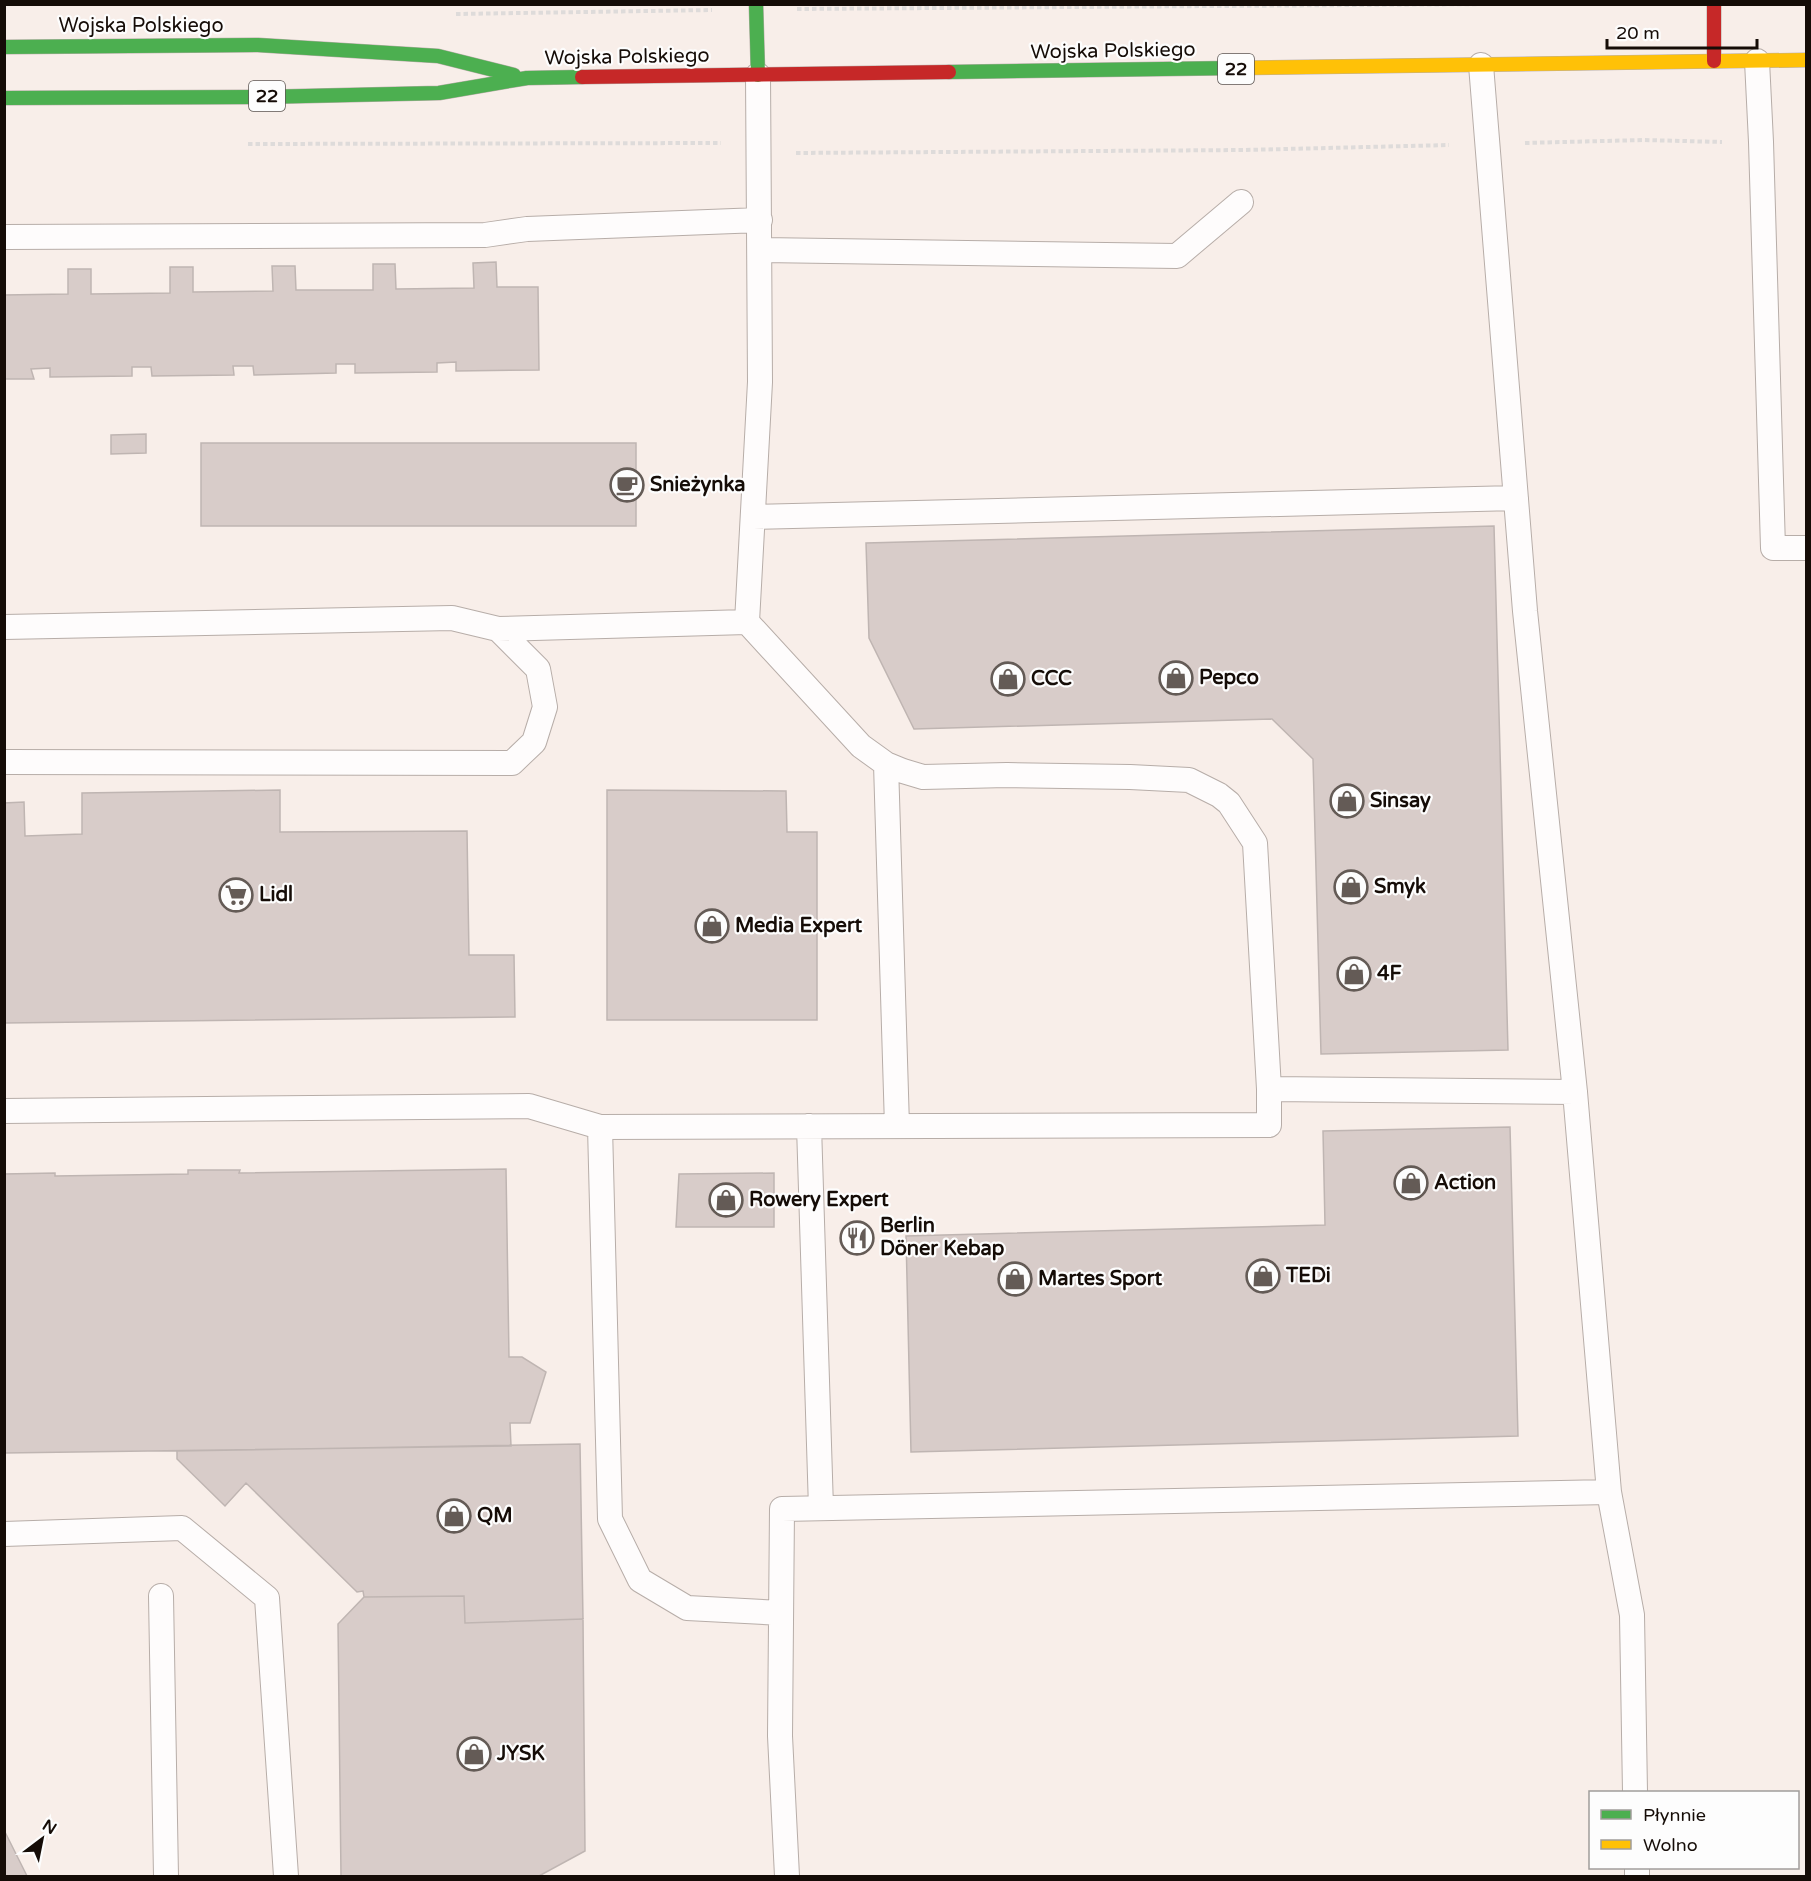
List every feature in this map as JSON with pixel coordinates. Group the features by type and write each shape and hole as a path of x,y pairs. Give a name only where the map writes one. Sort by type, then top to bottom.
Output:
{"main road":[{"path":"756,4 758,75"},
{"path":"1714,4 1714,61"},
{"name":"Wojska Polskiego","path":"4,47 258,45 438,56 527,78"},
{"name":"Wojska Polskiego","path":"4,98 261,97 439,93 527,78 1806,60"}],"lane":[{"path":"1756,61 1761,142 1773,548 1806,548"},
{"path":"1481,65 1525,611 1575,1092 1609,1492 1632,1615 1635,1791"},
{"path":"4,1111 529,1106 600,1126 1269,1125 1255,843 1229,803 1219,795 1189,780 1007,775 923,777 903,771 886,764 861,746 747,622 760,382 758,75"},
{"path":"760,250 1177,256 1241,202"},
{"path":"4,237 485,235 527,230 760,220"},
{"path":"753,517 1516,498"},
{"path":"4,627 145,626 452,618 498,629 747,622"},
{"path":"4,762 512,763 534,742 545,707 537,669 498,629"},
{"path":"886,764 897,1126"},
{"path":"1269,1089 1575,1092"},
{"path":"600,1126 610,1519 640,1580 687,1608 781,1613"},
{"path":"809,1126 821,1508"},
{"path":"787,1876 780,1736 782,1509 1609,1492"},
{"path":"4,1534 182,1528 267,1598 286,1876"},
{"path":"161,1596 166,1876"}],"path":[{"path":"244,144 707,142 759,145 800,154 811,154 1245,150 1643,140 1761,142"}],"building":[{"path":"496,262 497,287 538,287 539,370 456,371 456,362 437,363 437,372 355,373 355,364 336,364 336,373 254,375 253,366 233,366 234,375 152,376 151,367 132,367 132,376 50,377 50,368 31,369 34,379 4,379 4,295 68,294 68,269 91,269 91,294 170,293 170,267 193,267 193,292 273,291 272,266 295,266 296,290 373,290 373,264 395,264 396,289 474,288 473,263"},
{"path":"146,434 146,453 111,454 111,435"},
{"path":"201,443 636,443 636,526 201,526"},
{"path":"1494,526 1508,1050 1321,1054 1313,759 1272,719 914,729 869,638 866,543"},
{"name":"Lidl","path":"280,790 280,832 467,831 469,955 514,955 515,1017 4,1023 4,803 24,802 25,836 82,834 82,793"},
{"name":"Media Expert","path":"607,790 786,791 787,832 817,832 817,1020 607,1020"},
{"path":"1510,1127 1518,1436 911,1452 906,1236 1325,1225 1323,1131"},
{"path":"506,1169 509,1357 522,1357 546,1372 530,1423 510,1423 511,1446 4,1453 4,1174 55,1173 55,1176 188,1174 188,1170 240,1170 239,1173"},
{"name":"Rowery Expert","path":"774,1173 774,1227 676,1227 679,1174"},
{"path":"580,1444 583,1619 465,1623 464,1596 364,1597 363,1591 357,1592 246,1483 225,1506 177,1459 177,1451"},
{"path":"464,1596 465,1623 583,1619 585,1851 539,1876 341,1876 338,1624 364,1597"},
{"path":"4,1830 27,1876 4,1876"}],"traffic: fast":[{"path":"756,4 758,75"},
{"path":"4,47 258,45 438,56 514,75"},
{"path":"949,72 1235,68"},
{"path":"4,98 261,97 439,93 527,78 582,77"}],"traffic: slow":[{"path":"1235,68 1806,60"}],"traffic: jam":[{"path":"1714,4 1714,61"},
{"path":"582,77 949,72"}],"place":[{"name":"Snieżynka","path":"627,485"},
{"name":"Pepco","path":"1176,678"},
{"name":"CCC","path":"1008,679"},
{"name":"Sinsay","path":"1347,801"},
{"name":"Smyk","path":"1351,887"},
{"name":"Lidl","path":"236,895"},
{"name":"Media Expert","path":"712,926"},
{"name":"4F","path":"1354,974"},
{"name":"Action","path":"1411,1183"},
{"name":"Rowery Expert","path":"726,1200"},
{"name":"Berlin Döner Kebap","path":"857,1238"},
{"name":"TEDi","path":"1263,1276"},
{"name":"Martes Sport","path":"1015,1279"},
{"name":"QM","path":"454,1516"},
{"name":"JYSK","path":"474,1754"}]}
